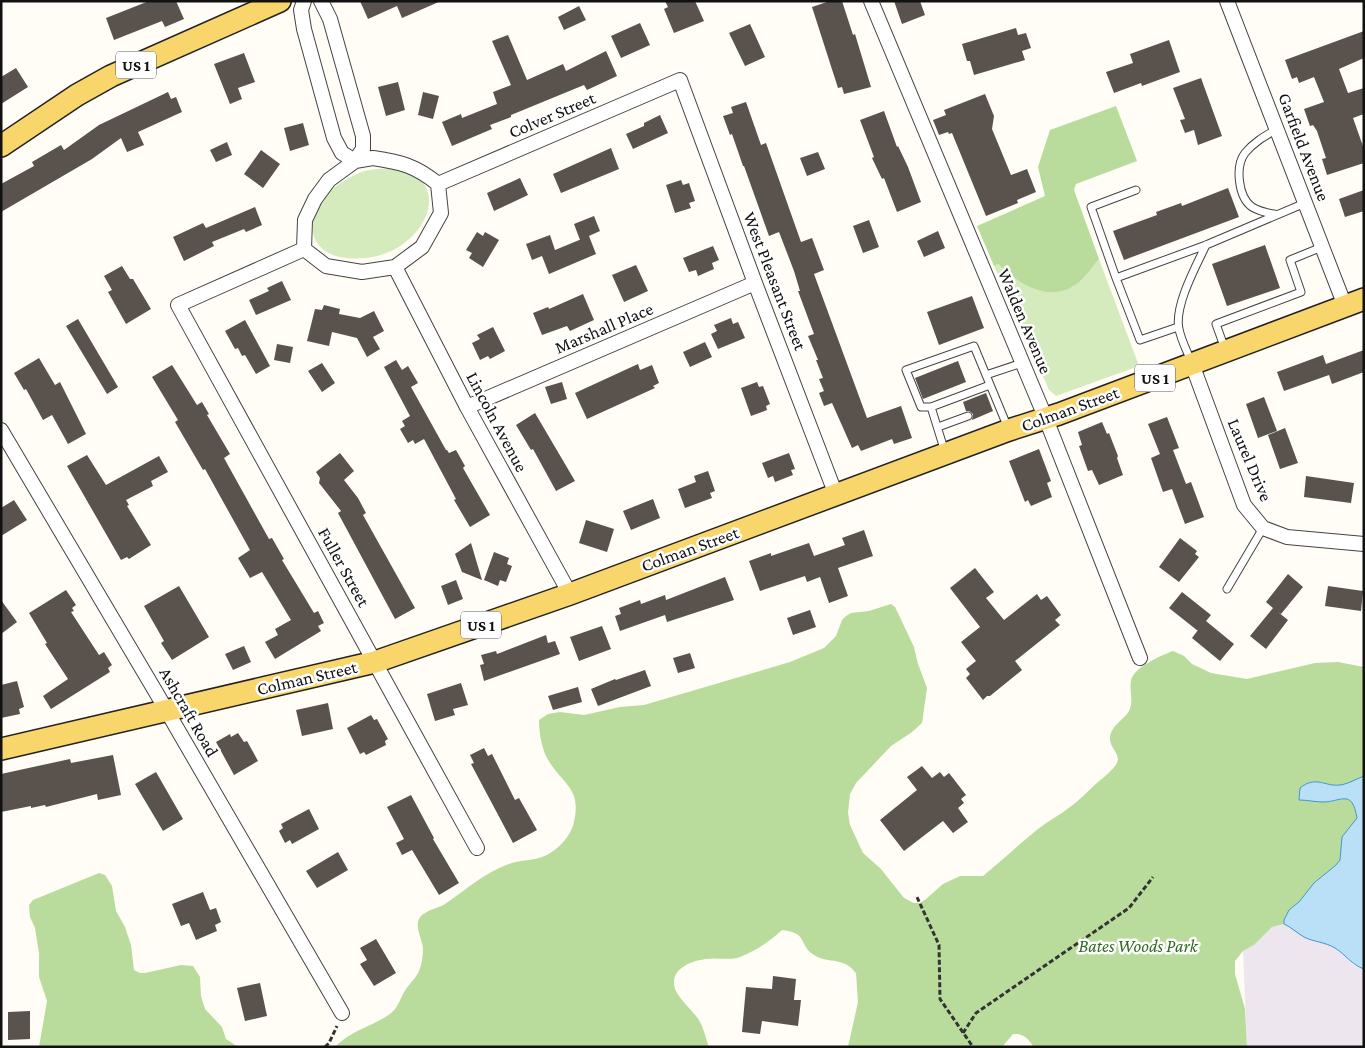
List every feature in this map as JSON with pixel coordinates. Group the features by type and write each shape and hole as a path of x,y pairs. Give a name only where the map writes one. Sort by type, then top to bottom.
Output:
{"main road":[{"name":"US 1","path":"1,146 77,95 111,76 280,1"},
{"name":"Colman Street","path":"1,749 375,662 570,594 1355,303"}],"street":[{"path":"304,1 301,10 304,29 334,138 342,153 355,162"},
{"path":"321,1 330,19 363,136 362,149 355,162"},
{"name":"Walden Avenue","path":"871,1 1046,419 1140,658"},
{"name":"Garfield Avenue","path":"1227,1 1322,247 1355,303"},
{"name":"Colver Street","path":"438,184 680,80"},
{"name":"West Pleasant Street","path":"680,80 836,495"},
{"path":"373,158 397,162 423,172 438,184 441,212 422,247 395,267 362,272 326,266 304,249 305,220 315,199 329,180 355,162 373,158"},
{"name":"Fuller Street","path":"304,249 178,305 477,848"},
{"name":"Lincoln Avenue","path":"395,267 467,407 570,594"},
{"name":"Marshall Place","path":"467,407 755,283"},
{"name":"Laurel Drive","path":"1192,364 1244,505 1263,528 1287,536 1364,544"},
{"name":"Ashcraft Road","path":"1,430 342,1014"}],"lane":[{"path":"1275,214 1262,212 1251,206 1242,194 1240,167 1244,154 1257,140 1277,129"},
{"path":"1136,190 1091,207 1140,340 1178,328"},
{"path":"1116,278 1206,245 1275,214 1305,203"},
{"path":"1192,364 1178,328 1183,296 1206,245"},
{"path":"1226,352 1216,324 1302,292 1290,260 1322,247"},
{"path":"990,385 931,407 920,407 906,370 974,346 990,385 995,407 1009,430"},
{"path":"986,375 1022,363"},
{"path":"931,407 946,454"},
{"path":"938,427 968,416"},
{"path":"1227,589 1263,528"}],"path":[{"path":"963,1033 976,1013 1130,908 1153,877"},
{"path":"917,897 939,946 940,999 973,1047"},
{"path":"325,1047 342,1014"}],"shaded area":[{"path":"1284,924 1295,929 1304,937 1328,944 1338,950 1355,966 1364,969 1364,1047 1247,1047 1243,951 1254,945 1272,927"}],"green space":[{"path":"1116,106 1137,161 1076,184 1074,190 1099,259 1076,285 1062,291 1052,292 1032,288 1013,277 998,264 994,266 977,226 1045,196 1038,167 1050,130"},
{"path":"391,168 409,173 421,181 428,191 429,203 426,216 419,228 408,240 395,249 383,254 353,259 328,253 316,240 313,232 314,214 319,204 331,190 352,176 361,172"},
{"path":"1099,259 1139,366 1056,396 1049,390 994,266 997,263 1009,275 1038,290 1073,287"},
{"name":"Bates Woods Park","path":"891,604 895,607 914,647 927,688 922,723 891,746 856,783 850,794 848,813 850,825 863,853 881,869 904,898 914,903 920,903 943,884 960,876 983,876 1038,829 1077,801 1111,771 1118,760 1110,738 1115,726 1129,711 1131,681 1136,671 1155,659 1173,651 1184,656 1192,664 1211,673 1247,679 1315,663 1338,662 1364,667 1364,776 1340,785 1311,782 1300,788 1299,800 1311,799 1323,802 1349,800 1355,809 1357,818 1342,837 1340,860 1336,865 1314,883 1299,902 1289,910 1284,924 1272,927 1254,945 1243,951 1235,961 1235,974 1245,1009 1247,1047 1034,1047 1025,1037 1020,1034 1013,1034 1002,1047 848,1047 858,1002 856,973 843,963 822,959 814,955 800,937 782,930 752,952 740,957 699,960 681,968 677,973 674,978 676,991 700,1022 709,1047 335,1047 341,1041 390,1014 397,1005 418,973 421,965 423,948 418,923 421,916 445,904 500,867 547,855 562,843 570,833 576,811 574,795 547,759 539,720 548,714 560,712 584,715 620,707 644,705 790,662 824,648 836,636 842,620 851,613 869,611"},
{"path":"99,873 105,875 112,886 116,911 125,927 131,945 134,970 145,973 181,965 193,966 200,977 201,996 205,1009 222,1027 226,1039 238,1047 39,1047 47,1001 39,977 39,953 29,905 33,900"}],"water":[{"path":"1364,776 1364,969 1335,948 1304,937 1284,924 1284,920 1289,910 1299,902 1314,883 1340,860 1342,837 1357,818 1355,809 1349,800 1340,799 1323,802 1299,800 1300,788 1311,782 1335,785 1349,783"}],"building":[{"path":"149,1 176,1 184,19 165,27 162,21 114,40 106,18"},
{"path":"360,1 441,1 402,18 397,6 368,19"},
{"path":"665,1 695,1 704,21 674,33 664,9 668,7"},
{"path":"830,1 842,1 853,35 855,34 871,87 844,94 842,87 838,88 812,7"},
{"path":"894,1 920,1 925,15 902,24"},
{"path":"579,6 586,20 564,30 558,17"},
{"path":"640,23 650,45 621,58 611,36"},
{"path":"750,24 765,57 745,66 729,33"},
{"path":"1016,28 1018,35 1026,33 1031,48 1022,51 1025,60 974,75 962,44"},
{"path":"1364,31 1364,58 1339,69 1348,93 1364,88 1364,114 1353,118 1364,149 1364,163 1327,175 1322,159 1326,158 1317,131 1313,125 1310,126 1304,109 1324,102 1314,77 1299,83 1297,77 1292,79 1285,60"},
{"path":"508,35 527,80 563,64 566,71 606,51 617,76 587,90 584,85 511,115 511,117 490,125 492,129 452,146 442,122 461,114 462,118 497,104 493,92 511,85 492,41"},
{"path":"1169,40 1180,72 1142,86 1141,83 1114,93 1106,72 1133,63 1130,54"},
{"path":"244,53 255,82 238,88 242,99 230,104 214,64"},
{"path":"16,68 28,87 1,104 1,77"},
{"path":"1201,78 1222,136 1198,145 1194,130 1185,133 1180,120 1185,119 1173,88"},
{"path":"398,82 405,110 386,116 378,87"},
{"path":"168,92 171,99 176,97 182,112 138,132 144,145 127,152 121,138 92,159 1,212 1,184 34,166 32,162 61,145 64,150 99,125"},
{"path":"423,92 439,96 433,119 418,115"},
{"path":"985,94 994,116 992,129 1011,175 1027,169 1036,192 1017,200 1018,203 986,216 952,133 949,134 948,132 939,135 933,120 946,115 944,110"},
{"path":"746,102 761,145 766,143 801,242 812,238 824,270 814,274 867,418 901,406 912,438 894,444 892,439 861,451 858,445 852,448 832,403 824,406 819,393 824,391 819,379 823,378 808,336 814,334 798,291 800,291 794,271 779,232 769,236 732,134 730,135 723,116 733,113 731,107"},
{"path":"884,111 897,147 908,167 921,202 897,212 884,178 882,179 872,158 874,157 860,120"},
{"path":"660,115 668,133 633,149 626,134 644,126 644,123"},
{"path":"303,123 309,145 290,151 284,128"},
{"path":"227,142 232,155 216,162 210,150"},
{"path":"611,148 619,169 561,193 553,174"},
{"path":"261,150 280,164 263,188 244,174"},
{"path":"818,152 825,169 807,176 800,158"},
{"path":"520,178 528,195 494,211 487,193"},
{"path":"681,180 683,185 689,183 695,201 689,203 691,208 675,213 666,185"},
{"path":"1228,188 1239,217 1124,260 1113,231 1157,215 1156,212 1181,203 1182,206"},
{"path":"1364,190 1364,211 1345,217 1339,199"},
{"path":"255,207 262,225 246,232 244,229 212,242 214,246 184,261 173,237 203,223 206,228"},
{"path":"594,216 600,231 580,240 574,224"},
{"path":"869,220 879,247 863,253 853,226"},
{"path":"938,231 945,248 924,257 917,241"},
{"path":"477,232 483,236 485,232 499,240 483,267 469,258 472,253 466,250"},
{"path":"550,235 555,250 589,236 596,254 549,274 542,256 532,260 526,244"},
{"path":"1265,245 1280,288 1227,306 1212,264"},
{"path":"713,246 719,260 712,263 714,269 698,276 696,270 689,272 683,258"},
{"path":"636,265 648,291 624,302 612,275"},
{"path":"122,266 130,279 133,279 151,309 126,324 108,292 112,290 104,276"},
{"path":"282,281 291,300 256,315 249,300 269,291 267,288"},
{"path":"583,294 594,320 570,331 567,326 542,335 533,313 548,307 549,309"},
{"path":"972,296 984,328 939,345 927,312"},
{"path":"324,305 340,309 339,314 360,318 374,311 384,331 373,337 380,349 367,357 357,338 332,332 329,346 307,341 315,309 322,310"},
{"path":"731,318 733,324 738,322 745,338 718,349 711,334 717,331 714,325"},
{"path":"78,319 118,387 107,394 66,326"},
{"path":"245,320 270,366 256,374 245,355 242,356 238,348 235,349 225,331"},
{"path":"493,327 505,351 490,359 488,356 480,360 472,343 480,339 477,335"},
{"path":"705,342 712,357 690,367 683,352"},
{"path":"277,344 293,347 290,363 274,360"},
{"path":"1364,350 1364,372 1332,384 1329,375 1284,391 1277,372 1323,355 1326,364"},
{"path":"39,358 55,385 60,382 86,434 68,444 52,415 43,420 26,389 24,390 14,373"},
{"path":"396,360 402,370 408,366 418,383 411,387 446,450 449,453 456,450 465,466 463,468 490,515 470,527 454,500 456,499 424,439 415,444 413,440 408,443 400,429 405,426 402,421 410,416 384,367"},
{"path":"958,361 966,382 923,399 915,378"},
{"path":"322,363 335,383 322,392 308,371"},
{"path":"638,364 640,370 652,365 659,383 653,386 655,388 587,419 575,393"},
{"path":"172,365 197,405 202,402 209,414 207,415 230,454 224,458 269,539 272,538 284,559 282,560 314,613 318,611 324,623 318,626 321,631 275,659 265,642 278,635 275,629 291,620 262,572 250,578 238,558 250,550 205,469 203,470 175,422 178,420 152,377"},
{"path":"562,382 567,399 551,404 545,387"},
{"path":"757,382 759,387 763,386 770,404 766,406 767,410 751,416 741,388"},
{"path":"986,393 993,411 972,420 973,414 966,411 963,402"},
{"path":"1264,397 1277,431 1258,438 1246,404"},
{"path":"535,413 575,481 556,491 533,449 531,450 516,425"},
{"path":"1167,417 1179,448 1173,450 1186,484 1191,482 1204,517 1185,524 1172,489 1163,492 1151,458 1160,454 1148,424"},
{"path":"1102,422 1107,434 1109,433 1123,475 1099,485 1092,470 1088,471 1079,446 1082,445 1078,432"},
{"path":"1285,428 1298,463 1280,469 1268,435"},
{"path":"1039,449 1051,481 1047,483 1052,497 1031,506 1028,500 1025,502 1009,461"},
{"path":"340,453 354,471 344,480 358,498 366,513 363,515 415,608 395,619 338,513 341,511 319,483 320,478 316,472"},
{"path":"789,453 795,469 791,470 793,475 775,482 773,476 768,478 762,463"},
{"path":"87,455 106,485 159,456 168,472 151,481 153,486 126,500 129,505 127,506 151,545 129,559 127,557 121,560 67,466"},
{"path":"708,471 715,491 710,493 712,498 685,508 678,489 696,482 694,476"},
{"path":"1306,476 1354,483 1351,503 1304,497"},
{"path":"653,499 660,518 631,530 623,511"},
{"path":"14,500 27,520 1,536 1,508"},
{"path":"586,520 614,529 607,552 579,543"},
{"path":"864,530 873,556 838,568 848,596 829,603 820,577 807,582 805,576 760,591 749,561 771,553 771,556 809,543 814,556 845,545 842,538"},
{"path":"1180,538 1197,551 1195,554 1199,557 1179,582 1159,567"},
{"path":"471,543 482,580 462,572 455,554"},
{"path":"494,552 509,558 507,564 512,566 506,582 500,580 498,586 484,580"},
{"path":"975,568 994,592 986,598 1004,620 1037,594 1041,600 1047,596 1061,615 1055,620 1060,625 1015,661 1022,670 983,700 966,678 970,674 966,669 976,661 961,642 980,627 950,588"},
{"path":"1288,574 1303,587 1281,614 1278,612 1288,620 1266,649 1250,636 1273,608 1266,602"},
{"path":"725,577 734,600 667,622 665,615 620,631 615,616 621,614 619,608 640,600 641,604 665,595 666,600"},
{"path":"456,580 463,599 448,605 441,586"},
{"path":"179,586 209,637 172,660 161,643 164,641 144,606"},
{"path":"1328,586 1363,591 1361,611 1325,606"},
{"path":"66,590 76,605 72,608 74,611 71,612 99,655 104,652 112,665 108,668 110,672 51,709 43,696 68,679 45,644 47,643 29,613"},
{"path":"1182,592 1211,615 1206,621 1234,644 1220,661 1192,638 1198,631 1169,608"},
{"path":"1,600 17,622 1,634"},
{"path":"810,610 816,627 793,635 787,618"},
{"path":"602,626 611,649 579,661 570,637"},
{"path":"546,635 548,643 555,641 560,654 484,681 480,665 484,664 481,655 496,651 497,654"},
{"path":"244,646 251,662 233,670 225,654"},
{"path":"690,653 695,668 678,673 673,658"},
{"path":"645,670 651,686 598,706 591,689"},
{"path":"17,681 24,707 19,709 20,714 1,718 1,685"},
{"path":"461,683 468,705 453,709 455,715 435,721 427,694"},
{"path":"578,687 582,702 553,710 548,696"},
{"path":"328,703 333,729 302,736 296,710"},
{"path":"371,715 374,720 377,719 388,739 385,741 386,745 366,755 364,752 360,754 347,728"},
{"path":"238,733 244,742 247,741 258,761 234,775 216,742 230,734 231,737"},
{"path":"484,748 488,756 492,754 515,800 519,798 537,830 513,843 471,764 474,763 470,755"},
{"path":"113,755 121,795 98,800 97,794 46,807 45,805 31,808 31,806 1,812 1,774 70,759 71,763"},
{"path":"922,766 932,778 940,772 944,777 949,773 966,795 961,799 964,803 958,808 968,822 953,833 943,821 904,851 880,820 917,790 907,777"},
{"path":"156,772 183,819 163,831 135,784"},
{"path":"411,795 433,839 459,883 439,895 412,850 402,855 396,843 404,839 387,807"},
{"path":"309,809 319,829 292,844 290,840 285,843 279,831 283,828 281,824"},
{"path":"338,852 348,870 317,888 306,871"},
{"path":"203,892 210,910 216,908 221,922 215,925 217,931 196,940 189,923 181,926 172,904"},
{"path":"376,939 396,973 374,986 360,964 367,960 360,948"},
{"path":"773,976 796,979 794,1000 801,1000 798,1026 762,1021 760,1034 742,1032 746,987 772,989"},
{"path":"260,983 267,1016 245,1021 237,988"},
{"path":"30,1011 30,1039 8,1040 8,1012"}]}
